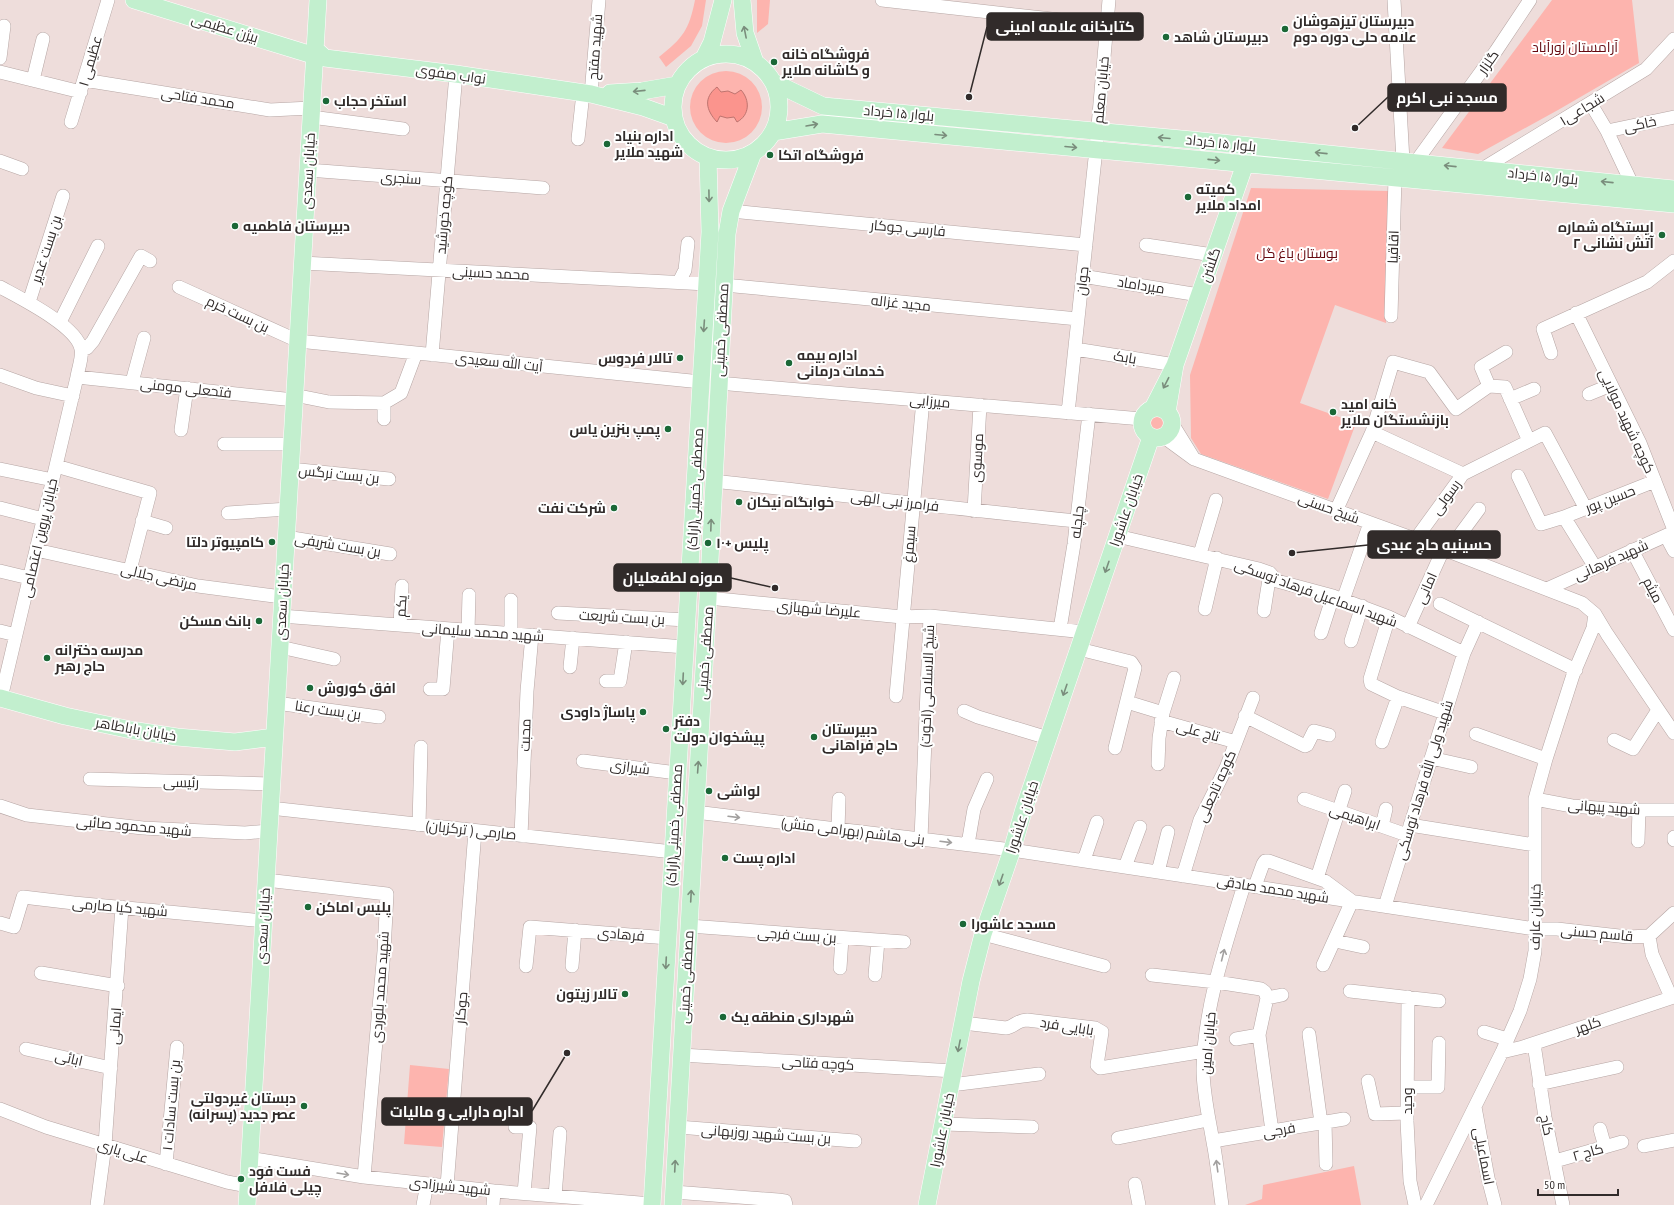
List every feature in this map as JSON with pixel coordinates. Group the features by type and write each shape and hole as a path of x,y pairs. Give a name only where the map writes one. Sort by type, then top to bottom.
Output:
{"main road":[{"name":"بیژن عظیمی","path":"134,0 309,54 315,49"},
{"name":"خیابان سعدی","path":"247,1205 318,0"},
{"path":"704,58 712,42 723,0"},
{"path":"742,0 745,33 755,62"},
{"name":"نواب صفوی","path":"315,49 325,58 456,74 587,93"},
{"path":"735,54 755,62 766,70 773,82 779,98 779,116 773,132 764,144 752,153 731,160 708,157 696,151 686,142 679,131 674,118 673,101 677,85 684,74 693,65 704,58 714,55 735,54"},
{"name":"بلوار ۱۵ خرداد","path":"773,82 823,106 1097,131 1632,184 1671,196"},
{"path":"587,93 642,91 677,85"},
{"path":"587,93 643,107 674,118"},
{"name":"بلوار ۱۵ خرداد","path":"773,132 822,124 1395,178 1671,196"},
{"name":"مصطفی خمینی","path":"674,1198 708,598 726,234 731,211 752,153"},
{"name":"مصطفی خمینی(اراک)","path":"652,1205 710,232 708,157"},
{"name":"گلشن","path":"1158,423 1175,365 1245,164"},
{"name":"خیابان عاشورا","path":"927,1205 963,1022 983,934 1117,536 1158,423"},
{"name":"خیابان باباطاهر","path":"1,698 65,716 131,730 177,737 235,742 274,737"}],"street":[{"name":"عظیمی ۱","path":"71,122 108,0"},
{"name":"شهید مفتح","path":"578,139 587,93 599,0"},
{"path":"882,0 1106,25"},
{"name":"خیابان معلم","path":"1096,149 1109,0"},
{"path":"1394,0 1409,162"},
{"name":"گلزار","path":"1409,162 1491,58 1530,0"},
{"path":"0,58 4,26"},
{"path":"33,80 43,39"},
{"name":"شجاعی۱","path":"1482,169 1646,70 1674,39"},
{"name":"محمد فتاحی","path":"0,72 33,80 270,110 311,113 403,129"},
{"name":"کوچه خورشید","path":"432,355 456,74"},
{"path":"1591,104 1632,184"},
{"name":"خاکی","path":"1606,132 1674,116"},
{"name":"جوان","path":"1068,413 1096,149"},
{"path":"0,161 22,169"},
{"name":"سنجری","path":"308,170 543,188"},
{"name":"اقاقیا","path":"1391,316 1395,178"},
{"name":"بن بست غدیر","path":"29,302 63,196"},
{"name":"فارسی جوکار","path":"731,211 1086,245"},
{"path":"679,282 685,270 688,243"},
{"path":"1146,245 1213,255"},
{"path":"60,322 98,246"},
{"path":"0,287 29,302 60,322 77,340 82,350 87,348 93,341 141,256 150,261"},
{"path":"1551,353 1543,329 1647,282 1674,261"},
{"name":"محمد حسینی","path":"302,263 707,284"},
{"name":"میرداماد","path":"1082,276 1199,295"},
{"name":"مجید غزاله","path":"724,286 1078,319"},
{"name":"بن بست خرم","path":"179,287 298,342"},
{"name":"کوچه شهید مولایی","path":"1576,313 1640,443 1655,481 1671,533 1674,551"},
{"path":"132,382 144,338"},
{"name":"آیت الله سعیدی","path":"298,342 701,382"},
{"name":"بابک","path":"1075,349 1175,365"},
{"name":"خیابان پروین اعتصامی","path":"1,698 73,396 82,350"},
{"path":"1489,386 1481,368 1506,352"},
{"path":"384,419 384,403 401,393 416,353"},
{"path":"1336,511 1372,432 1393,362 1429,372 1456,409 1489,386 1505,387 1529,441"},
{"path":"0,375 36,388 73,396"},
{"name":"فتحعلی مومنی","path":"77,377 294,397 329,402 384,403"},
{"name":"میرزایی","path":"718,383 1089,414 1158,423"},
{"path":"1589,394 1611,385"},
{"path":"181,430 187,388"},
{"path":"1510,399 1534,389"},
{"name":"سیمرغ","path":"896,696 902,617 923,400"},
{"name":"موسوی","path":"974,511 980,405"},
{"name":"چلچله","path":"1060,629 1077,521 1089,414"},
{"name":"شیخ حسنی","path":"1158,423 1194,459 1547,589 1582,603 1595,614"},
{"path":"1372,432 1463,474 1545,433 1586,509"},
{"path":"224,444 292,444"},
{"path":"56,466 150,493 130,570"},
{"path":"0,469 53,480"},
{"name":"بن بست نرگس","path":"290,469 388,479"},
{"name":"رسولی","path":"1415,540 1463,474"},
{"name":"حسین پور","path":"1518,476 1541,524 1586,509 1655,481"},
{"name":"فرامرز نبی الهی","path":"713,481 913,502 974,511 1077,521"},
{"path":"1200,554 1216,500"},
{"path":"0,508 44,519"},
{"path":"228,513 288,509"},
{"name":"امانی","path":"1408,627 1446,551 1479,509"},
{"path":"1564,517 1595,567"},
{"path":"142,521 166,528"},
{"path":"1320,633 1338,598 1370,523"},
{"name":"شهید فرهانی","path":"1547,589 1671,533"},
{"name":"شهید اسماعیل فرهاد توسکی","path":"1117,536 1217,558 1270,573 1277,581 1362,606 1389,617 1464,653"},
{"name":"بن بست شریفی","path":"286,537 390,554"},
{"name":"مرتضی جلالی","path":"36,550 198,586 282,597"},
{"name":"میثم","path":"1632,550 1674,630"},
{"path":"1205,608 1217,558"},
{"path":"0,571 30,578"},
{"path":"1264,611 1270,573"},
{"name":"یکم","path":"400,625 402,586"},
{"path":"468,630 469,595"},
{"name":"علیرضا شهبازی","path":"708,598 902,617 930,616"},
{"path":"511,600 511,634"},
{"path":"1440,604 1576,670"},
{"path":"1351,641 1362,606"},
{"name":"بن بست شریعت","path":"558,613 687,620"},
{"path":"1595,614 1658,710 1674,731"},
{"name":"خیابان عارف","path":"1426,1205 1502,1052 1520,1010 1530,979 1535,951 1535,799 1546,759 1576,670 1593,628 1595,614"},
{"name":"شهید محمد سلیمانی","path":"281,616 685,647"},
{"name":"شیخ الاسلامی (اخوت)","path":"921,839 930,616 1085,632"},
{"path":"1389,617 1370,679 1371,684 1374,687 1398,697 1445,713"},
{"path":"1464,653 1478,622"},
{"path":"430,689 443,689 448,629"},
{"path":"0,631 16,635"},
{"name":"محبت","path":"521,836 527,691 532,635"},
{"path":"570,667 572,638"},
{"path":"606,681 620,681 626,642"},
{"path":"280,647 334,659"},
{"path":"1079,649 1131,662 1134,665 1135,668 1115,748"},
{"name":"شهید ولی الله فرهاد توسکی","path":"1385,906 1464,653"},
{"path":"1158,764 1162,717 1174,678"},
{"path":"1382,742 1398,697"},
{"name":"کوچه تاجعلی","path":"1183,876 1200,820 1226,768 1253,698"},
{"name":"بن بست رعنا","path":"276,702 379,717"},
{"name":"تاج علی","path":"1127,702 1162,717 1236,742"},
{"path":"1614,740 1633,749 1658,710"},
{"path":"964,711 978,717 1048,738"},
{"path":"1245,716 1305,746 1314,732 1329,734"},
{"path":"1476,734 1546,759"},
{"path":"420,825 421,747"},
{"path":"1431,758 1471,766"},
{"name":"شیرازی","path":"583,761 678,773"},
{"path":"968,844 974,808 987,779"},
{"name":"رئیسی","path":"90,780 271,784"},
{"path":"1323,965 1335,942 1352,901 1330,884 1317,878 1345,791"},
{"path":"838,829 839,799"},
{"name":"ابراهیمی","path":"1304,799 1382,826 1535,845"},
{"name":"شهید پیهانی","path":"1535,799 1572,806 1639,810 1674,810"},
{"name":"شهید محمود صائبی","path":"0,806 27,815 143,828 245,834 269,831"},
{"name":"صارمی ( ترکزبان)","path":"270,808 673,852"},
{"path":"1382,826 1386,809"},
{"path":"1638,841 1639,810"},
{"name":"بنی هاشم (بهرامی منش)","path":"695,812 1012,850"},
{"path":"1084,860 1097,822"},
{"path":"1125,867 1140,826"},
{"name":"جوکار","path":"447,1186 475,831"},
{"path":"1158,872 1168,832"},
{"name":"شهید محمد صادقی","path":"1012,850 1535,929"},
{"name":"خیابان امین","path":"1222,1205 1213,1141 1208,1120 1203,1070 1204,1052 1216,982 1225,947 1249,886 1265,861 1317,878"},
{"name":"شهید محمد بلوردی","path":"266,880 387,894 384,951 364,1177"},
{"name":"شهید کیا صارمی","path":"0,923 14,927 23,897 122,908 263,920"},
{"name":"ایمانی","path":"97,1205 105,1145 118,986 122,908"},
{"name":"قاسم حسنی","path":"1535,929 1557,929 1628,937 1649,936 1674,913"},
{"name":"بن بست فرجی","path":"689,926 904,942"},
{"name":"فرهادی","path":"526,966 530,927 668,938"},
{"path":"572,966 575,930"},
{"path":"983,934 1104,966"},
{"path":"1649,936 1652,954 1673,997"},
{"path":"840,968 842,938"},
{"path":"875,975 878,940"},
{"path":"1335,942 1363,947"},
{"path":"41,973 118,986"},
{"path":"1152,975 1216,982 1261,989 1265,992 1267,998 1259,1035 1272,1131"},
{"path":"1350,991 1439,1001"},
{"path":"1267,998 1282,995"},
{"name":"وحید","path":"1408,997 1407,1113 1410,1181 1415,1205"},
{"name":"کلهر","path":"1502,1052 1534,1044 1673,997"},
{"name":"بابایی فرد","path":"963,1022 1006,1028 1011,1027 1020,1021 1027,1020 1095,1028 1102,1032 1097,1065 1100,1068 1204,1052"},
{"path":"1484,1032 1507,1039"},
{"path":"1309,1034 1323,1122 1326,1164"},
{"path":"1236,1039 1259,1035"},
{"path":"1408,1087 1438,1087 1439,1043"},
{"name":"کاج","path":"1534,1044 1545,1117 1563,1205"},
{"name":"بن بست سادات ۱","path":"166,1164 177,1047"},
{"name":"ابائی","path":"26,1049 111,1068"},
{"name":"کوچه فتاحی","path":"682,1055 952,1078 1039,1074"},
{"path":"1540,1084 1617,1067"},
{"path":"1368,1081 1375,1114 1407,1113"},
{"name":"اسماعیلی","path":"1475,1107 1488,1178 1495,1205"},
{"name":"علی یاری","path":"0,1109 46,1127 227,1182 248,1186"},
{"name":"فرجی","path":"1213,1141 1344,1119"},
{"path":"1118,1138 1208,1120"},
{"path":"944,1124 1032,1127"},
{"path":"515,1126 530,1127 532,1197"},
{"name":"بن بست شهید روزبهانی","path":"678,1127 855,1141"},
{"path":"1600,1129 1605,1147"},
{"path":"555,1196 560,1133"},
{"path":"1644,1146 1674,1140"},
{"name":"کاج ۲","path":"1555,1161 1622,1142"},
{"name":"شهید شیرزادی","path":"250,1158 364,1177 494,1191 532,1197 555,1196 652,1205"},
{"path":"424,1205 427,1184"},
{"path":"1136,1184 1139,1205"},
{"path":"493,1205 494,1191"},
{"path":"674,1198 778,1200 785,1201 786,1205"}],"green space":[{"path":"695,0 706,0 702,26 691,46 666,67 659,57 684,33 693,10"},
{"path":"757,0 770,0 768,24 757,33"},
{"name":"آرامستان زورآباد","path":"1552,0 1632,0 1639,63 1478,154 1442,148"},
{"path":"719,71 733,71 740,73 752,81 760,93 762,107 760,121 752,133 740,141 733,143 719,143 712,141 700,133 692,121 690,114 690,100 692,93 700,81 712,73"},
{"name":"بوستان باغ گل","path":"1251,188 1389,191 1386,323 1335,305 1300,403 1356,423 1328,499 1201,454 1191,438 1190,375"},
{"path":"1157,414 1164,417 1167,424 1164,431 1157,434 1150,431 1147,424 1150,417"},
{"path":"410,1065 449,1069 442,1147 404,1144"},
{"path":"1354,1166 1361,1205 1245,1205 1262,1199 1263,1185"}],"shaded area":[{"path":"717,87 721,92 728,91 735,94 741,90 744,94 747,103 746,111 737,122 734,117 727,118 720,116 717,122 710,113 708,109 708,100 710,95"}],"place":[{"name":"دبیرستان تیزهوشان علامه حلی دوره دوم","path":"1285,29"},
{"name":"دبیرستان شاهد","path":"1166,37"},
{"name":"فروشگاه خانه و کاشانه ملایر","path":"774,62"},
{"name":"کتابخانه علامه امینی","path":"969,97"},
{"name":"استخر حجاب","path":"326,101"},
{"name":"مسجد نبی اکرم","path":"1355,128"},
{"name":"اداره بنیاد شهید ملایر","path":"607,144"},
{"name":"فروشگاه اتکا","path":"770,155"},
{"name":"کمیته امداد ملایر","path":"1188,197"},
{"name":"دبیرستان فاطمیه","path":"235,226"},
{"name":"ایستگاه شماره ۲ آتش نشانی","path":"1662,235"},
{"name":"تالار فردوس","path":"680,358"},
{"name":"اداره بیمه خدمات درمانی","path":"789,363"},
{"name":"خانه امید بازنشستگان ملایر","path":"1333,412"},
{"name":"پمپ بنزین یاس","path":"668,429"},
{"name":"خوابگاه نیکان","path":"739,502"},
{"name":"شرکت نفت","path":"614,508"},
{"name":"کامپیوتر دلتا","path":"272,542"},
{"name":"پلیس +۱۰","path":"708,543"},
{"name":"حسینیه حاج عبدی","path":"1292,553"},
{"name":"موزه لطفعلیان","path":"775,588"},
{"name":"بانک مسکن","path":"259,621"},
{"name":"مدرسه دخترانه حاج رهبر","path":"47,658"},
{"name":"افق کوروش","path":"310,688"},
{"name":"پاساژ داودی","path":"643,712"},
{"name":"دفتر پیشخوان دولت","path":"666,729"},
{"name":"دبیرستان حاج فراهانی","path":"814,737"},
{"name":"لواشی","path":"709,791"},
{"name":"اداره پست","path":"725,858"},
{"name":"پلیس اماکن","path":"308,907"},
{"name":"مسجد عاشورا","path":"963,924"},
{"name":"تالار زیتون","path":"625,994"},
{"name":"شهرداری منطقه یک","path":"723,1017"},
{"name":"اداره دارایی و مالیات","path":"567,1053"},
{"name":"دبستان غیردولتی عصر جدید (پسرانه)","path":"304,1106"},
{"name":"فست فود چیلی فلافل","path":"241,1179"}]}
